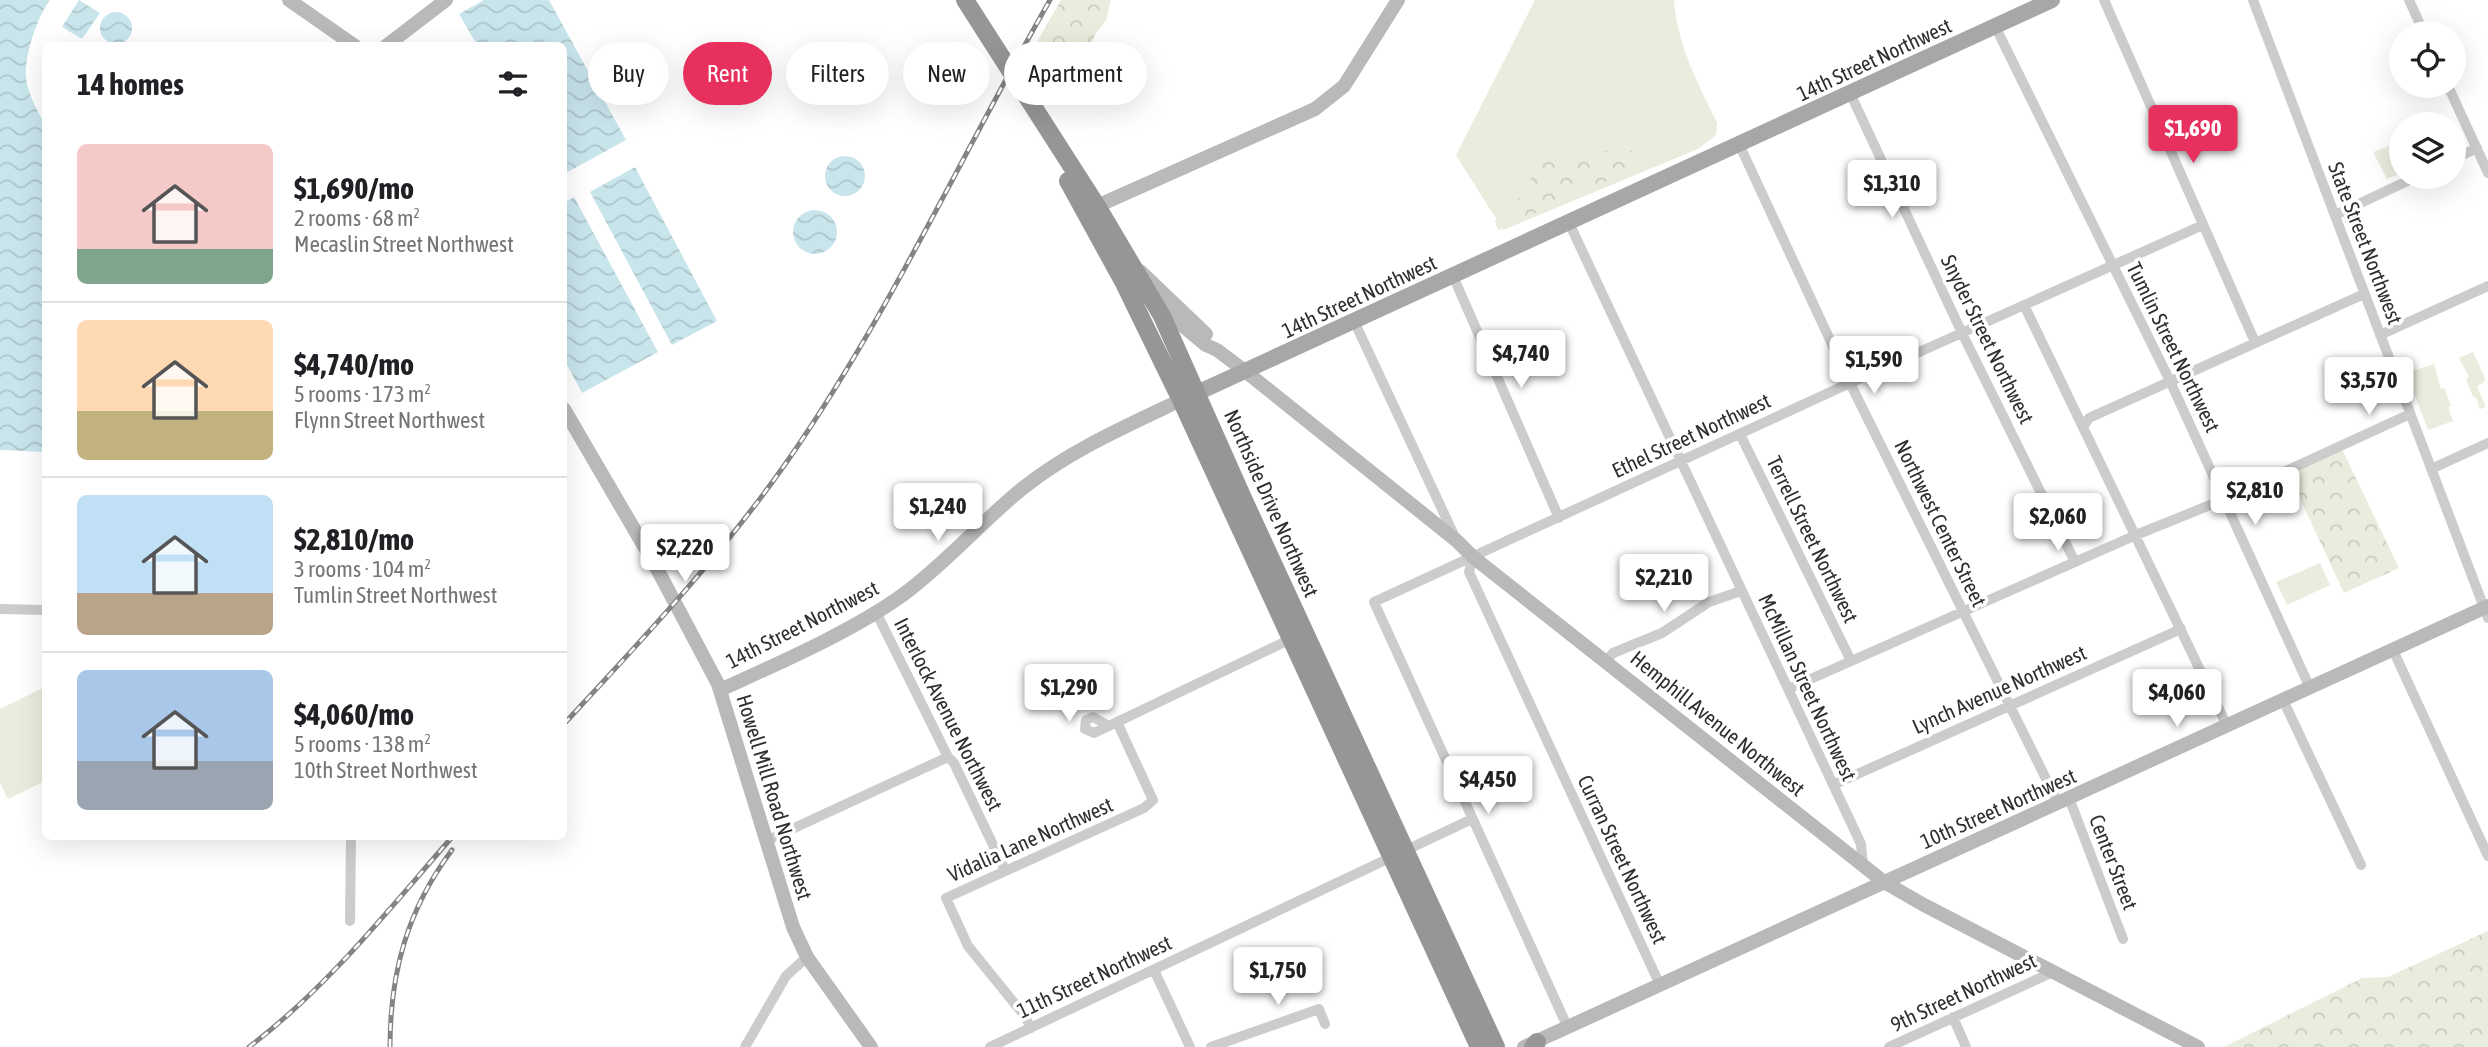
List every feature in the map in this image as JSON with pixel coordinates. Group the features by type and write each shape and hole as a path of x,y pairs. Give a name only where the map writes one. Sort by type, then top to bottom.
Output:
{"highway":[{"name":"Northside Drive Northwest","path":"955,0 1046,143 1189,396 1343,716 1479,1047"},
{"name":"Northside Drive Northwest","path":"965,0 1097,206 1154,301 1189,396 1291,639 1496,1047"},
{"path":"1291,639 1306,650 1327,696 1343,716"}],"main road":[{"name":"14th Street Northwest","path":"1189,396 2053,0"}],"street":[{"path":"289,0 349,42"},
{"path":"391,42 446,0"},
{"path":"1097,206 1315,109 1344,86 1398,0"},
{"path":"2104,0 2255,342"},
{"name":"State Street Northwest","path":"2253,0 2486,610"},
{"path":"2409,0 2419,21"},
{"name":"Tumlin Street Northwest","path":"1995,26 2170,380 2310,688"},
{"name":"Snyder Street Northwest","path":"1850,93 1962,333 2075,562"},
{"path":"2454,98 2488,173"},
{"name":"Northwest Center Street","path":"1739,144 1850,383 2010,705 2063,801"},
{"path":"2466,153 2477,148"},
{"path":"2335,215 2391,189"},
{"name":"McMillan Street Northwest","path":"1569,222 1861,844 1863,866"},
{"name":"Ethel Street Northwest","path":"1472,819 1374,602 1850,383 2203,225"},
{"name":"Hemphill Avenue Northwest","path":"1133,265 1210,338 1217,350"},
{"path":"1453,276 1559,518"},
{"name":"Hemphill Avenue Northwest","path":"1124,283 1154,301 1206,345 1245,371 1457,541 1473,557 1884,882 2198,1047"},
{"path":"2380,335 2488,286"},
{"path":"2083,427 2089,418 2364,294"},
{"path":"2024,305 2227,726"},
{"path":"1354,321 1457,541"},
{"name":"14th Street Northwest","path":"720,690 876,612 930,574 1004,504 1048,470 1098,439 1189,396"},
{"path":"1788,689 2136,535 2225,499 2410,414"},
{"name":"Howell Mill Road Northwest","path":"567,420 655,565 720,690 793,927 807,957 871,1047"},
{"name":"Terrell Street Northwest","path":"1740,434 1851,661"},
{"path":"2431,469 2488,443"},
{"name":"Curran Street Northwest","path":"1473,557 1469,572 1660,985"},
{"path":"1606,661 1613,653 1662,633 1709,602 1741,591"},
{"path":"0,609 42,610"},
{"name":"10th Street Northwest","path":"1531,1045 2283,700 2486,610"},
{"name":"Interlock Avenue Northwest","path":"876,612 947,757 954,763 1005,870"},
{"name":"Lynch Avenue Northwest","path":"1833,785 2181,629"},
{"name":"Vidalia Lane Northwest","path":"1031,1028 1024,1015 968,946 946,898 1144,808 1153,800 1113,724 1291,639"},
{"path":"2393,650 2488,856"},
{"path":"2283,700 2361,865"},
{"path":"766,841 947,757"},
{"name":"Center Street","path":"2063,801 2123,939"},
{"path":"1472,819 1568,1028"},
{"name":"11th Street Northwest","path":"990,1047 1472,819"},
{"path":"350,921 351,840"},
{"path":"745,1047 786,975 807,957"},
{"path":"1154,970 1190,1047"},
{"name":"9th Street Northwest","path":"1889,1047 2053,972"},
{"path":"1211,1047 1319,1009 1325,1024"},
{"path":"1953,1017 1966,1047"},
{"path":"1243,1036 1248,1047"}],"green space":[{"path":"1061,0 1111,0 1106,20 1092,42 1037,42"},
{"path":"1535,0 1674,0 1679,33 1717,123 1716,135 1698,149 1503,230 1456,155"},
{"path":"2389,146 2389,178 2387,179 2374,154 2375,151"},
{"path":"1625,149 1637,153 1638,164 1627,172 1498,230 1495,221 1525,189 1535,163 1549,154 1575,162 1603,151"},
{"path":"2473,352 2485,378 2484,382 2477,386 2486,407 2480,409 2459,358"},
{"path":"2434,364 2441,389 2444,388 2451,406 2448,407 2453,421 2428,430 2406,373"},
{"path":"2341,447 2399,568 2344,593 2287,471"},
{"path":"2320,563 2330,585 2287,605 2276,582"},
{"path":"42,688 42,782 8,799 0,783 0,709"},
{"path":"2488,931 2488,1047 2224,1047 2362,978 2388,977"}],"water":[{"path":"0,0 50,0 33,35 26,72 29,91 42,119 42,452 0,450"},
{"path":"79,0 100,13 82,39 62,27"},
{"path":"484,0 549,0 588,71 588,105 607,105 626,140 567,172 567,42 475,42 459,14"},
{"path":"116,12 127,17 130,34 122,42 105,39 100,28 105,17"},
{"path":"845,156 853,157 859,162 864,168 864,184 859,190 853,195 845,196 837,195 831,190 826,184 825,176 826,168 831,162 837,157"},
{"path":"635,167 717,321 672,345 590,192"},
{"path":"574,197 658,352 582,393 567,365 567,201"},
{"path":"815,210 830,217 837,232 830,247 815,254 800,247 793,232 800,217"}],"railway":[{"path":"567,721 707,565 761,498 823,408 891,293 1050,0"},
{"path":"249,1047 278,1024 331,974 450,840"},
{"path":"390,1047 393,993 404,943 423,896 452,850"}]}
